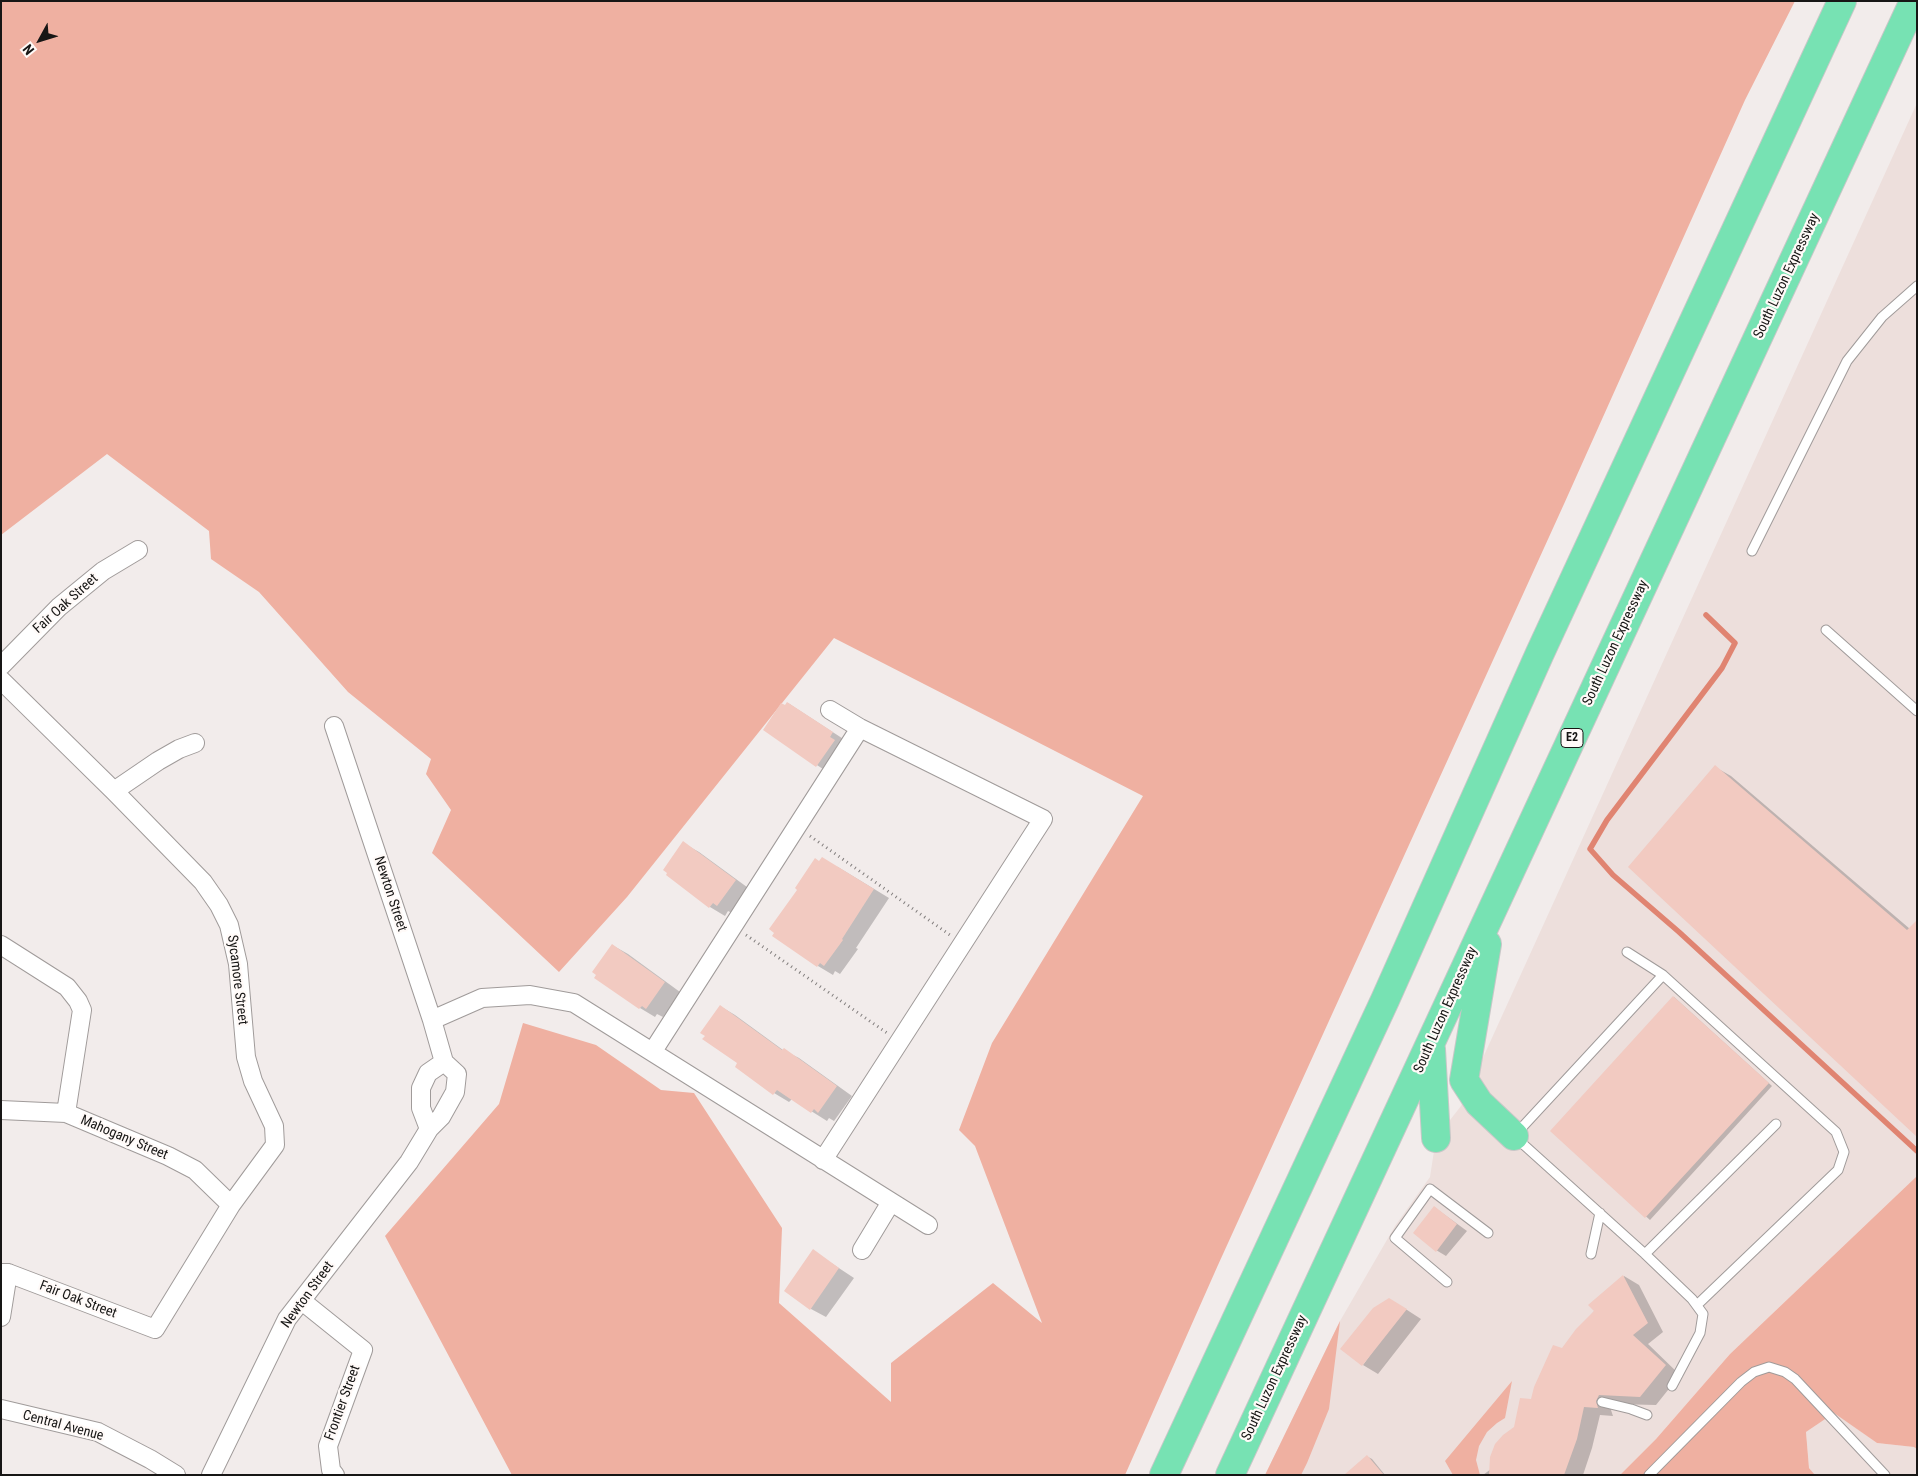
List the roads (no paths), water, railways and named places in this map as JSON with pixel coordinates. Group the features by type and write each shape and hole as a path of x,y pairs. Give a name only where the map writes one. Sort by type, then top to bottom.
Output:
{"highway":[{"path":"1164,1475 1385,1000 1544,644 1842,1"},
{"name":"South Luzon Expressway","path":"1230,1475 1914,1"},
{"path":"1493,906 1464,1080 1479,1103 1514,1136"},
{"path":"1431,1043 1436,1138"}],"street":[{"name":"Fair Oak Street","path":"1,666 59,606 103,572 138,550"},
{"name":"Sycamore Street","path":"1,680 203,882 229,925 238,964 246,1057 253,1081 274,1126 275,1145 231,1205 155,1329"},
{"path":"823,1160 1043,819 860,728 830,710"},
{"name":"Newton Street","path":"211,1475 287,1319 409,1162 429,1129 441,1117 455,1092 457,1074 444,1062 432,1020 334,726"},
{"path":"652,1052 860,728"},
{"path":"114,791 158,761 179,749 195,743"},
{"path":"1,945 67,987 78,1001 82,1010 66,1113"},
{"path":"432,1020 482,998 530,995 574,1003 928,1225"},
{"path":"429,1129 421,1108 421,1088 428,1073 444,1062"},
{"name":"Mahogany Street","path":"1,1110 66,1113 168,1156 195,1170 231,1205"},
{"path":"862,1250 891,1202"},
{"name":"Fair Oak Street","path":"4,1273 155,1329"},
{"path":"1,1317 4,1273"},
{"name":"Frontier Street","path":"302,1301 363,1350 328,1446 331,1470 335,1475"},
{"name":"Central Avenue","path":"1,1409 98,1432 176,1475"}],"lane":[{"path":"1752,551 1848,361 1882,318 1917,286"},
{"path":"1826,630 1917,711"},
{"path":"1627,952 1663,975 1836,1132 1844,1152 1838,1170 1697,1306"},
{"path":"1663,975 1514,1136 1645,1254 1703,1314 1700,1333 1672,1386"},
{"path":"1645,1254 1776,1124"},
{"path":"1447,1282 1395,1238 1430,1189 1488,1233"},
{"path":"1591,1254 1600,1213"},
{"path":"1649,1475 1741,1382 1754,1372 1769,1367 1784,1372 1794,1379 1885,1475"},
{"path":"1602,1402 1631,1409 1647,1416"}],"waterway":[{"path":"1706,615 1735,643 1722,668 1607,820 1590,849 1613,875 1679,932 1917,1151"}]}
